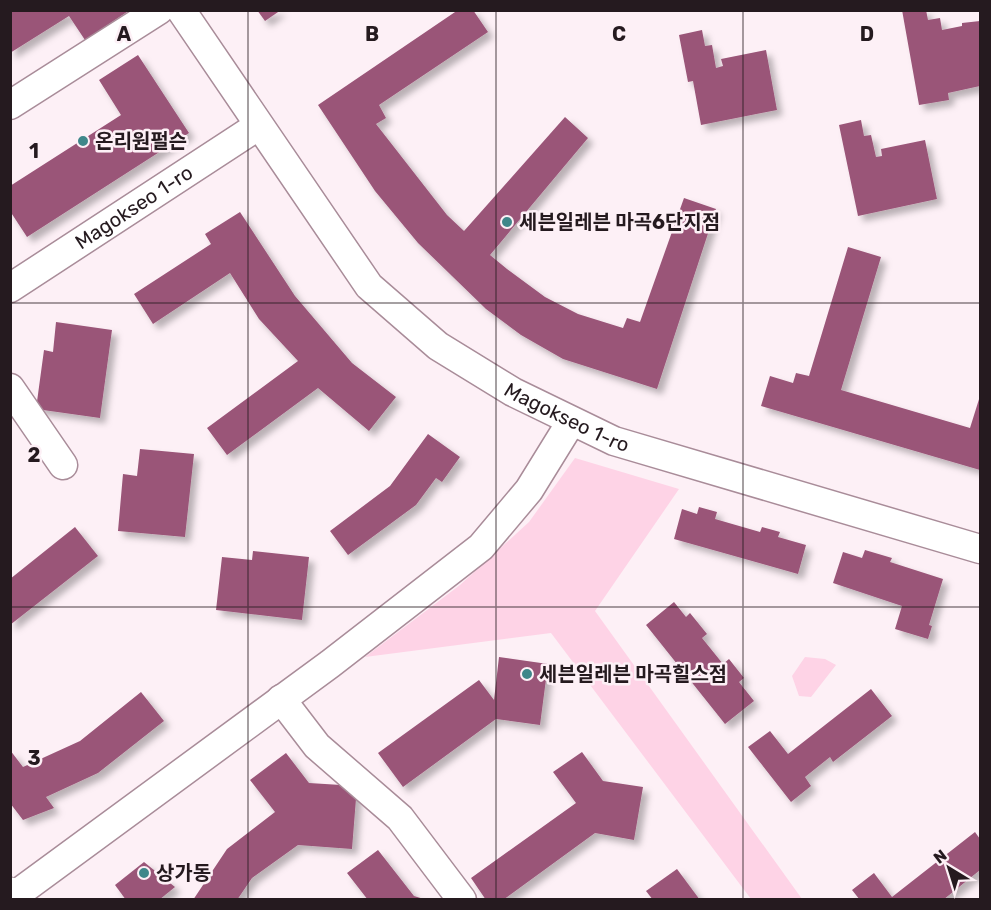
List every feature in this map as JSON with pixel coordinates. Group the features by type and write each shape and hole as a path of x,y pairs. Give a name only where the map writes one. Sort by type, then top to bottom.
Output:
{"street":[{"path":"10,105 159,10"},
{"name":"Magokseo 1-ro","path":"181,10 369,286 438,346 513,392 614,441 981,549"},
{"name":"Magokseo 1-ro","path":"10,288 258,126"},
{"path":"10,388 63,465"},
{"path":"12,898 281,699 481,547 529,490 571,422"},
{"path":"281,699 317,746 400,819 462,900"}],"shaded area":[{"path":"575,458 679,489 595,611 802,899 751,899 551,633 365,657 460,585 529,522"},
{"path":"805,657 825,659 836,665 811,697 799,696 792,676"}],"building":[{"path":"10,10 130,10 85,40 69,16 10,53"},
{"path":"257,10 281,10 265,21"},
{"path":"458,10 473,10 488,32 379,105 386,118 376,124 447,215 464,231 565,117 588,138 490,255 507,269 545,297 578,314 623,328 627,318 640,322 684,198 716,209 657,389 563,359 521,335 486,309 418,243 375,191 318,105"},
{"path":"902,10 926,10 928,20 940,18 942,30 962,26 962,23 980,21 980,86 948,93 949,100 919,105"},
{"path":"702,30 705,46 712,45 716,68 723,66 721,59 766,50 777,110 701,125 693,81 688,82 679,35"},
{"path":"138,55 189,133 27,237 10,211 10,186 121,115 99,80"},
{"path":"861,120 864,136 871,135 876,157 882,156 881,149 925,140 937,199 858,216 839,125"},
{"path":"240,212 295,296 352,363 396,397 369,431 318,388 227,455 207,428 298,361 259,319 230,273 153,324 134,294 211,244 205,234"},
{"path":"848,247 881,257 841,390 970,428 980,396 980,470 761,406 770,376 793,383 796,373 809,376"},
{"path":"56,322 112,330 100,418 36,409 44,350 53,352"},
{"path":"428,434 460,457 442,482 436,478 416,505 348,555 330,531 390,486"},
{"path":"140,449 194,454 185,537 118,531 123,474 137,476"},
{"path":"699,507 717,512 715,519 760,532 762,527 780,532 778,537 806,545 798,574 674,539 682,509 697,514"},
{"path":"75,527 98,556 10,625 10,579"},
{"path":"865,550 892,558 890,562 943,579 929,625 932,626 928,639 895,629 902,606 833,583 843,552 862,558"},
{"path":"253,551 309,557 302,620 216,610 222,557 252,560"},
{"path":"674,602 686,617 690,613 707,634 702,638 723,664 729,659 744,678 739,682 754,701 725,724 646,625"},
{"path":"499,657 548,664 540,725 496,719 403,787 378,753 479,680 494,700"},
{"path":"871,689 892,716 833,762 830,757 805,777 811,786 791,802 748,747 770,731 788,754"},
{"path":"141,692 164,721 98,773 46,797 54,808 23,820 10,803 10,750 23,767 80,741"},
{"path":"582,752 603,781 643,787 634,840 595,833 503,900 486,900 471,878 576,803 553,772"},
{"path":"286,753 309,783 357,786 352,849 298,845 252,878 237,900 193,900 227,849 275,812 250,780"},
{"path":"975,832 980,839 980,870 943,900 860,900 852,890 874,873 892,897"},
{"path":"378,850 414,896 427,900 368,900 347,873"},
{"name":"상가동","path":"144,862 175,887 159,900 126,900 115,885"},
{"path":"677,869 700,900 653,900 646,891"}],"place":[{"name":"온리원펄슨","path":"83,141"},
{"name":"세븐일레븐 마곡6단지점","path":"507,222"},
{"name":"세븐일레븐 마곡힐스점","path":"527,674"},
{"name":"상가동","path":"144,873"}]}
